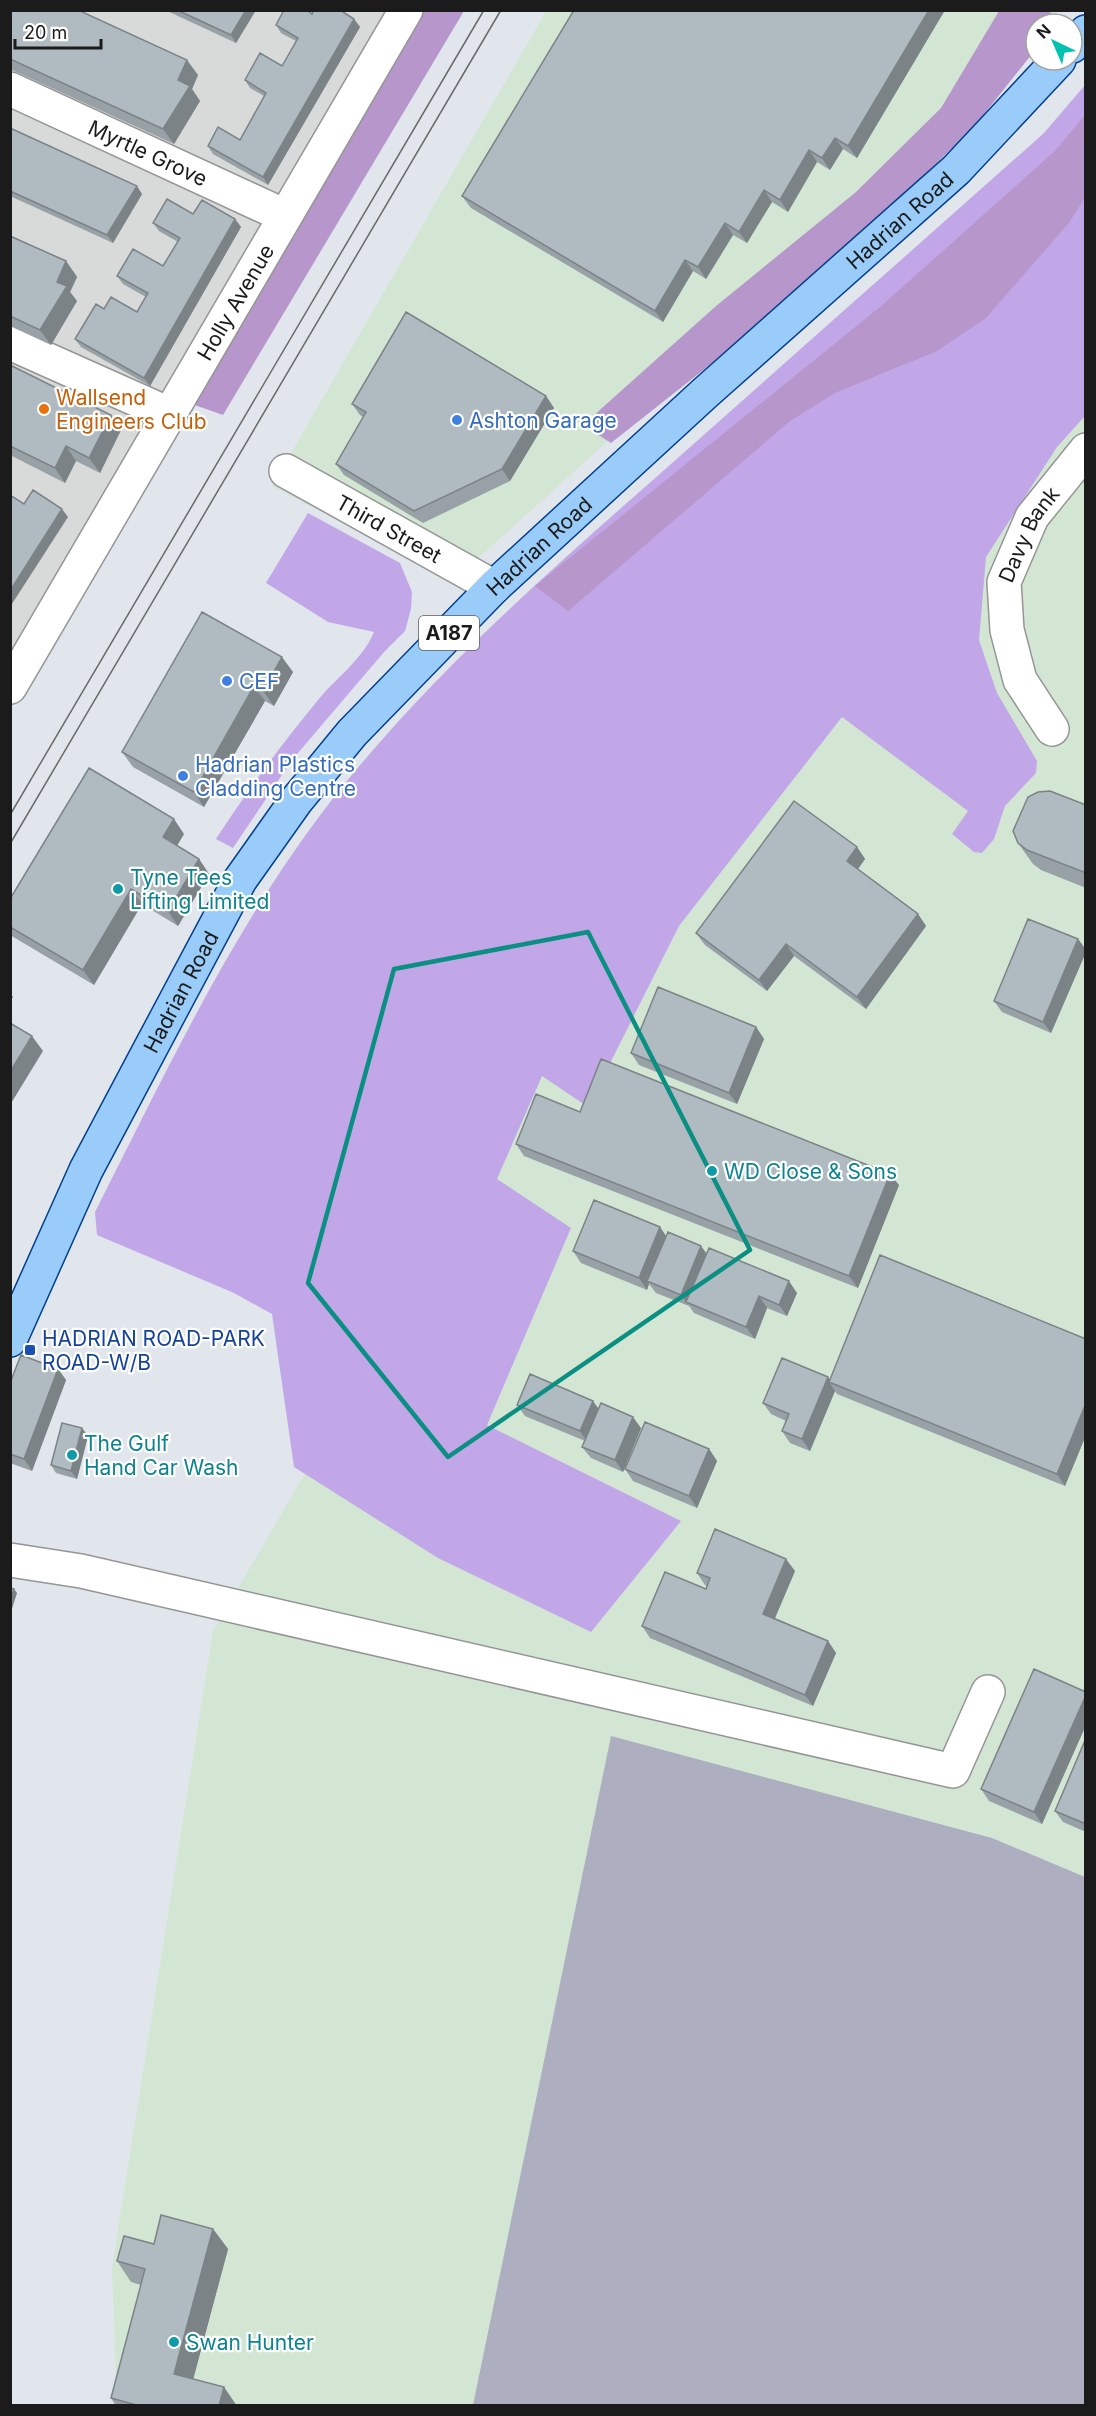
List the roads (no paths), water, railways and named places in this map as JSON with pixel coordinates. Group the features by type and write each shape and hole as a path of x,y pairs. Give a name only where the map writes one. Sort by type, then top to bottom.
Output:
{"main road":[{"name":"Hadrian Road","path":"10,1340 86,1170 240,880 296,801 352,733 494,587 705,393 956,170 1048,72"}],"street":[{"name":"Holly Avenue","path":"10,687 285,216 399,13"},
{"name":"Myrtle Grove","path":"10,89 285,216"},
{"path":"10,343 169,414"},
{"name":"Davy Bank","path":"1052,729 1020,680 1007,630 1004,582 1032,517 1086,450"},
{"name":"Third Street","path":"286,471 494,587"},
{"path":"10,1560 81,1571 953,1771 988,1692"}],"tram line":[{"path":"10,815 484,10"},
{"path":"10,844 501,10"}],"place":[{"name":"Wallsend Engineers Club","path":"44,409"},
{"name":"Ashton Garage","path":"457,420"},
{"name":"CEF","path":"227,681"},
{"name":"Hadrian Plastics Cladding Centre","path":"183,776"},
{"name":"Tyne Tees Lifting Limited","path":"118,889"},
{"name":"WD Close & Sons","path":"712,1171"},
{"name":"HADRIAN ROAD-PARK ROAD-W/B","path":"30,1350"},
{"name":"The Gulf Hand Car Wash","path":"72,1455"},
{"name":"Swan Hunter","path":"174,2342"}]}
